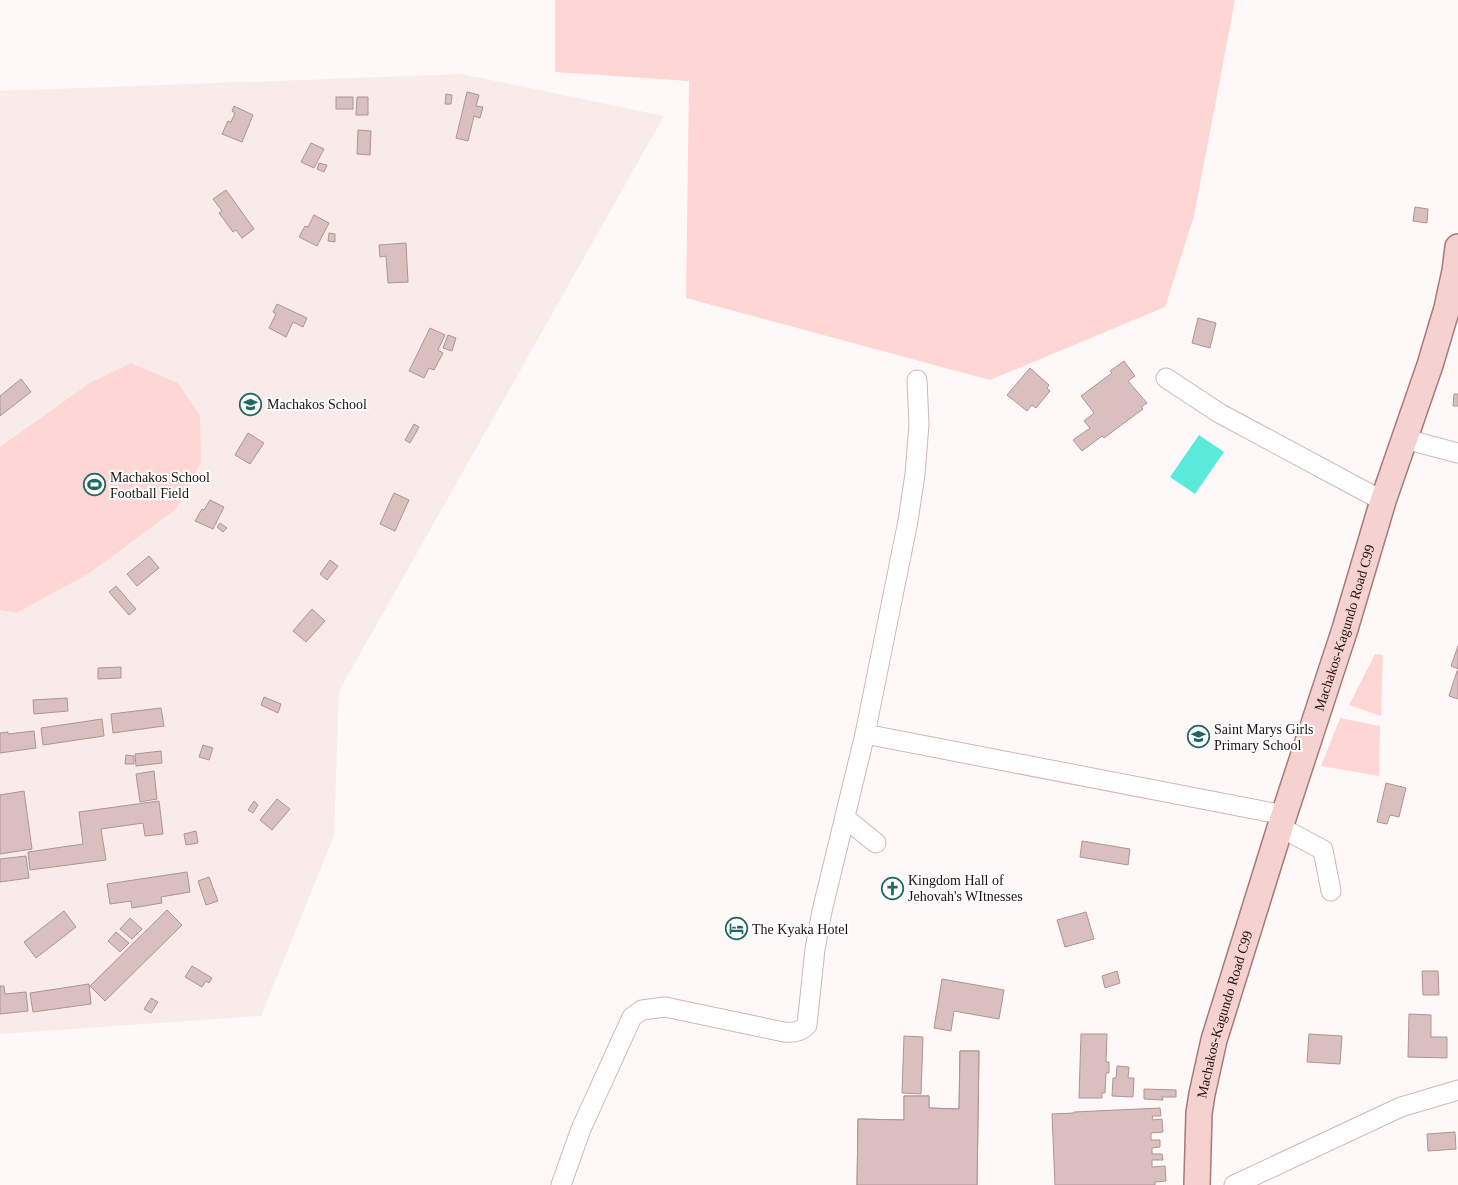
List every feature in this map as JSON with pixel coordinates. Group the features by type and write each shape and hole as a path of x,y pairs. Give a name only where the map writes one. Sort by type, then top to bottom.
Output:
{"main road":[{"name":"Machakos-Kagundo Road C99","path":"1197,1185 1199,1113 1214,1040 1282,821 1342,638 1383,501 1430,365 1447,308 1458,247"}],"street":[{"path":"1166,378 1219,413 1383,501"},
{"path":"561,1185 581,1129 632,1017 642,1010 666,1007 784,1032 797,1031 805,1027 808,1021 815,950 822,911 865,734 908,521 915,474 919,424 917,380"},
{"path":"1405,439 1458,453"},
{"path":"865,734 1282,821 1323,850 1331,891"},
{"path":"845,818 876,843"},
{"path":"1234,1185 1401,1107 1458,1090"}],"shaded area":[{"path":"555,0 1235,0 1194,216 1165,307 990,380 686,298 689,81 555,72"},
{"name":"Machakos School","path":"462,74 664,116 339,691 334,836 261,1016 0,1034 0,91"},
{"name":"Machakos School Football Field","path":"131,363 178,383 200,416 201,462 176,509 88,574 16,613 0,610 0,447 90,383"},
{"path":"1375,654 1383,655 1381,716 1349,705"},
{"path":"1340,718 1380,726 1379,776 1321,766"}],"water":[{"path":"1199,435 1224,452 1195,494 1170,477"}],"building":[{"path":"467,92 479,95 476,106 483,107 480,118 474,116 468,141 456,138"},
{"path":"446,94 452,95 451,104 445,104"},
{"path":"336,97 353,97 353,109 336,109"},
{"path":"357,97 368,97 368,115 356,115"},
{"path":"234,106 253,115 242,142 222,134 228,121 231,122 235,113 232,111"},
{"path":"358,130 371,131 370,155 357,154"},
{"path":"311,143 324,149 314,168 301,162"},
{"path":"319,163 327,165 324,172 317,169"},
{"path":"226,190 254,229 242,238 236,230 233,232 219,213 222,211 213,199"},
{"path":"1415,207 1428,209 1427,223 1413,221"},
{"path":"314,215 329,223 317,246 299,237 305,226 308,227"},
{"path":"329,233 335,234 335,242 328,241"},
{"path":"406,243 408,282 388,283 386,256 380,257 379,245"},
{"path":"277,304 307,318 303,327 293,322 286,337 269,328 276,314 273,312"},
{"path":"1198,318 1216,323 1210,348 1192,343"},
{"path":"430,328 445,335 438,350 443,353 434,370 429,368 424,378 409,371"},
{"path":"448,335 456,338 452,351 443,348"},
{"path":"1124,361 1135,376 1128,381 1147,403 1141,407 1143,409 1104,438 1102,436 1082,451 1073,440 1090,428 1084,421 1094,413 1081,396 1112,373 1110,371"},
{"path":"1030,368 1049,385 1047,388 1050,391 1036,408 1032,405 1027,411 1007,395"},
{"path":"21,379 31,392 0,416 0,396"},
{"path":"1454,394 1458,394 1458,406 1453,406"},
{"path":"414,424 419,427 410,443 405,440"},
{"path":"248,433 264,443 250,464 235,455"},
{"path":"394,493 409,500 395,531 380,524"},
{"path":"210,500 224,507 213,529 195,521"},
{"path":"220,523 227,528 223,532 217,527"},
{"path":"149,556 159,568 137,586 127,574"},
{"path":"330,560 338,566 327,580 320,574"},
{"path":"116,586 136,609 129,615 109,592"},
{"path":"312,609 325,621 306,642 293,631"},
{"path":"1458,646 1458,669 1451,666"},
{"path":"121,667 121,678 98,679 98,668"},
{"path":"1458,671 1458,699 1449,696"},
{"path":"264,697 281,704 278,713 261,705"},
{"path":"67,698 68,711 34,714 33,700"},
{"path":"161,708 164,726 113,733 111,714"},
{"path":"102,719 104,736 43,745 41,728"},
{"path":"34,731 36,748 0,753 0,733"},
{"path":"203,745 213,748 209,760 199,757"},
{"path":"161,751 162,763 136,766 135,754"},
{"path":"126,755 134,756 134,764 125,764"},
{"path":"154,771 157,799 140,802 136,774"},
{"path":"1386,783 1406,788 1399,817 1390,815 1387,824 1377,822"},
{"path":"24,791 32,849 0,854 0,795"},
{"path":"277,799 290,809 272,830 260,820"},
{"path":"159,801 163,834 145,836 143,823 101,829 106,860 30,870 28,852 83,844 79,812"},
{"path":"254,801 258,805 253,813 248,810"},
{"path":"196,831 198,843 186,845 184,834"},
{"path":"1082,841 1130,849 1128,865 1080,857"},
{"path":"26,856 29,878 0,882 0,859"},
{"path":"187,872 190,892 161,897 162,903 132,908 131,901 110,904 107,884"},
{"path":"209,877 218,901 206,905 198,881"},
{"path":"167,910 182,925 105,1001 90,986"},
{"path":"64,911 76,927 36,958 24,942"},
{"path":"1086,912 1094,939 1065,947 1057,920"},
{"path":"130,918 142,929 132,939 120,929"},
{"path":"116,932 129,943 120,952 108,941"},
{"path":"192,966 212,978 209,983 206,981 202,987 185,977"},
{"path":"1117,971 1120,983 1105,988 1102,976"},
{"path":"1422,971 1438,971 1439,995 1423,995"},
{"path":"942,979 1004,990 999,1019 954,1011 951,1031 934,1028"},
{"path":"89,984 91,1004 33,1012 30,993"},
{"path":"0,986 4,986 5,994 26,992 28,1011 0,1014"},
{"path":"151,998 158,1002 151,1013 144,1009"},
{"path":"1409,1014 1431,1015 1431,1037 1447,1037 1447,1058 1408,1057"},
{"path":"1081,1034 1107,1034 1106,1062 1109,1062 1109,1073 1106,1073 1105,1093 1102,1093 1102,1098 1079,1098"},
{"path":"1309,1034 1342,1036 1340,1064 1307,1062"},
{"path":"904,1036 923,1037 921,1094 902,1093"},
{"path":"960,1051 979,1051 977,1185 957,1185 857,1185 858,1119 904,1120 904,1096 929,1096 929,1108 959,1109","holes":["875,1136 959,1138 957,1185 874,1184"]},
{"path":"960,1051 979,1051 977,1185 857,1185 858,1119 904,1120 904,1096 929,1096 929,1108 959,1109"},
{"path":"1117,1066 1129,1067 1128,1078 1134,1078 1133,1097 1112,1096 1113,1078 1116,1078"},
{"path":"1144,1089 1176,1090 1176,1097 1162,1097 1163,1100 1144,1099"},
{"path":"1160,1108 1161,1116 1152,1116 1153,1120 1162,1119 1163,1132 1151,1133 1151,1140 1160,1140 1160,1147 1152,1148 1152,1154 1162,1154 1163,1160 1152,1160 1152,1167 1165,1166 1166,1181 1155,1182 1155,1185 1055,1185 1052,1114"},
{"path":"1455,1132 1456,1149 1428,1151 1427,1134"}],"place":[{"name":"Machakos School","path":"251,404"},
{"name":"Machakos School Football Field","path":"94,485"},
{"name":"Saint Marys Girls Primary School","path":"1198,737"},
{"name":"Kingdom Hall of Jehovah's WItnesses","path":"892,888"},
{"name":"The Kyaka Hotel","path":"736,929"}]}
